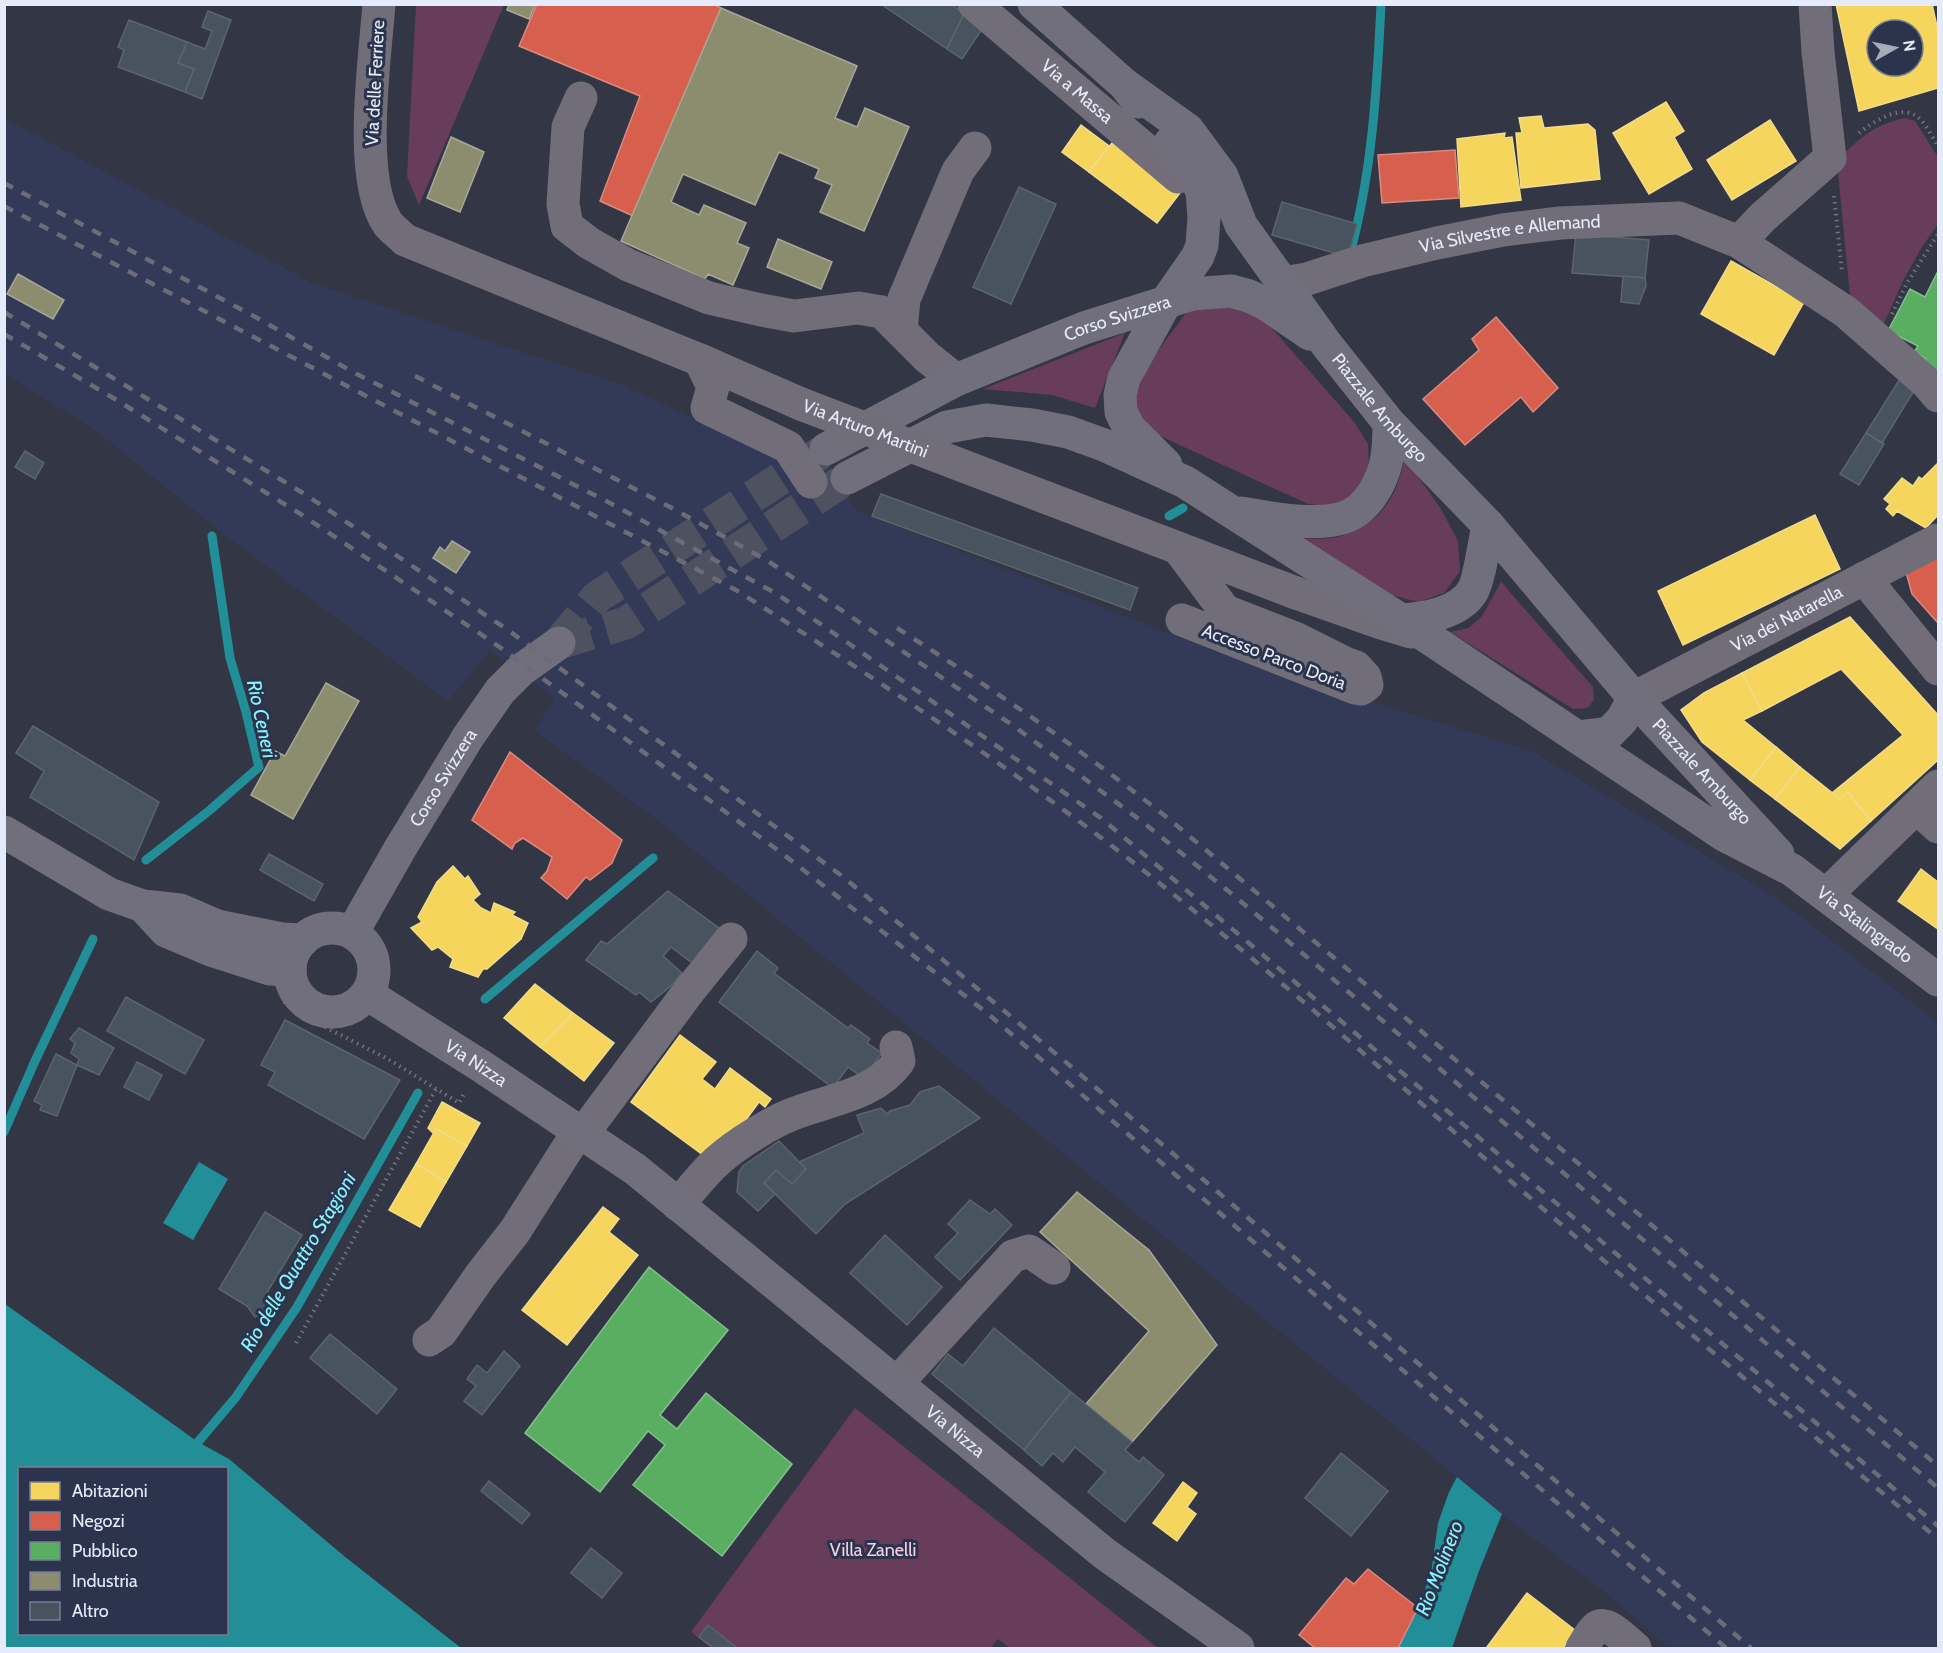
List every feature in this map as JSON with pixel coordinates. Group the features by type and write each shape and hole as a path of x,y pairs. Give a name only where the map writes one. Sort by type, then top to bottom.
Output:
{"main road":[{"name":"Corso Svizzera","path":"826,449 956,380 1084,328 1166,302 1198,256 1202,245 1204,218 1202,191 1190,168 1125,85 1034,4"},
{"name":"Piazzale Amburgo","path":"1125,85 1188,130 1222,176 1241,225 1327,345 1389,423 1488,525 1634,698 1792,870"},
{"name":"Piazzale Amburgo","path":"1185,482 1129,428 1121,412 1120,394 1124,378 1166,302 1192,294 1231,291 1266,304 1327,345"},
{"name":"Piazzale Amburgo","path":"847,478 946,427 986,420 1068,432 1104,446 1185,482 1724,835 1792,870"},
{"path":"1227,510 1282,519 1315,521 1334,520 1351,515 1364,505 1385,469 1389,423"},
{"path":"1403,626 1462,603 1473,592 1488,525"},
{"name":"Corso Svizzera","path":"352,933 468,737 500,691 521,670 559,643"},
{"path":"1577,737 1609,733 1622,720 1634,698"},
{"path":"4,832 109,894 143,906 180,910 217,926 282,939 303,940"},
{"name":"Via Stalingrado","path":"1792,870 1938,980"},
{"path":"143,906 166,931 212,950 270,969 285,984"},
{"path":"340,929 352,933 363,942 371,954 374,967 367,994 358,1004 346,1010 333,1012 320,1010 308,1004 298,995 292,983 285,984 296,948 314,932 340,929"},
{"name":"Via Nizza","path":"367,994 481,1066 635,1169 1105,1554 1238,1648"}],"street":[{"name":"Via delle Ferriere","path":"376,197 369,136 379,4"},
{"name":"Via a Massa","path":"974,4 1178,177"},
{"path":"1739,242 1769,211 1830,158 1815,4"},
{"path":"581,98 568,127 563,204 567,226 589,243 628,265 709,298 794,316 858,308 882,312 927,357 956,380"},
{"path":"901,330 904,299 958,171 975,148"},
{"name":"Via Arturo Martini","path":"376,197 388,224 405,240 700,360 801,404 1296,593 1403,626"},
{"name":"Via Silvestre e Allemand","path":"1282,283 1307,279 1362,261 1437,243 1503,230 1560,223 1679,218 1739,242 1846,312 1927,383 1938,396"},
{"path":"700,360 713,387 707,408 788,447 811,482"},
{"name":"Via dei Natarella","path":"1634,698 1938,540"},
{"name":"Accesso Parco Doria","path":"1178,548 1225,611 1297,639 1356,667 1365,676 1367,685 1362,689 1354,688 1182,620"},
{"path":"1864,578 1938,669"},
{"path":"1826,895 1931,807"},
{"path":"429,1340 441,1332 480,1275 515,1231 580,1133 731,939"},
{"path":"678,1205 713,1165 781,1119 849,1095 877,1083 890,1074 899,1061 897,1047"},
{"path":"897,1383 1013,1256 1029,1251 1054,1268"},
{"path":"1582,1648 1596,1628 1600,1625 1607,1625 1635,1648"}],"path":[{"path":"1846,312 1830,158 1866,128 1887,116 1904,112 1919,118 1938,147"},
{"path":"1879,342 1907,283 1938,234"},
{"path":"285,984 307,1018 388,1059 459,1103"},
{"path":"296,1343 436,1089"}],"shaded area":[{"path":"4,118 312,283 622,385 733,436 776,452 807,438 857,511 1170,634 1333,690 1532,751 1778,899 1938,1023 1938,1648 1669,1648 1605,1592 1502,1514 654,817 535,731 555,698 490,650 448,701 225,535 98,432 5,373"}],"green space":[{"path":"416,5 504,5 419,205 407,176"},
{"path":"1905,118 1915,121 1938,157 1938,224 1903,281 1880,332 1851,306 1837,162 1867,134 1884,124"},
{"path":"1208,303 1255,309 1355,423 1368,444 1369,468 1350,499 1327,506 1308,504 1158,435 1142,421 1134,399 1134,383 1186,313"},
{"path":"1125,333 1095,408 1052,395 983,389"},
{"path":"1404,457 1441,509 1458,541 1460,571 1444,593 1418,602 1388,594 1295,537 1319,539 1337,537 1366,525 1388,503 1396,489"},
{"path":"1501,582 1593,687 1594,700 1587,708 1573,709 1450,632 1469,628 1482,616"},
{"name":"Villa Zanelli","path":"855,1408 1158,1648 1010,1648 998,1639 990,1648 711,1648 691,1632"}],"water":[{"path":"199,1162 228,1179 193,1240 163,1223"},
{"path":"5,1304 198,1442 229,1459 344,1556 461,1648 5,1648"},
{"name":"Rio Molinero","path":"1457,1477 1502,1514 1452,1648 1398,1648 1418,1608 1431,1573 1438,1523"}],"building: Abitazioni":[{"path":"1836,4 1932,4 1938,31 1938,88 1859,111"},
{"path":"1666,102 1684,131 1674,137 1692,169 1649,194 1613,133"},
{"path":"1541,116 1544,128 1588,124 1595,130 1600,179 1521,188 1516,133 1522,133 1519,118"},
{"path":"1770,120 1796,161 1732,200 1707,160"},
{"path":"1081,125 1109,146 1089,172 1062,152"},
{"path":"1505,133 1504,138 1512,137 1521,200 1461,207 1457,139"},
{"path":"1112,143 1180,193 1157,223 1089,172"},
{"path":"1731,261 1804,302 1774,355 1701,314"},
{"path":"1938,463 1938,515 1926,528 1897,511 1893,516 1886,509 1890,504 1884,499 1902,478 1913,486 1919,477 1922,479"},
{"path":"1815,515 1840,569 1683,645 1658,591"},
{"path":"1850,617 1938,715 1938,760 1871,821 1848,792 1840,799 1832,793 1903,735 1841,669 1762,711 1742,673"},
{"path":"1742,673 1762,711 1743,720 1776,747 1750,780 1702,742 1681,710 1704,693"},
{"path":"1776,747 1800,767 1775,799 1750,780"},
{"path":"1800,767 1840,799 1848,792 1871,821 1840,849 1775,799"},
{"path":"453,866 465,879 468,876 480,894 473,900 481,908 491,913 494,903 515,912 512,915 528,923 521,939 487,969 483,969 478,977 450,967 453,959 438,947 432,950 411,928 422,922 418,917 437,882"},
{"path":"1921,869 1938,882 1938,929 1898,901"},
{"path":"535,984 573,1013 540,1047 504,1018"},
{"path":"573,1013 614,1043 584,1081 540,1047"},
{"path":"680,1035 716,1062 702,1079 715,1089 730,1068 771,1099 765,1107 759,1102 737,1132 730,1129 715,1150 709,1146 703,1155 631,1102"},
{"path":"442,1102 480,1123 467,1146 436,1129 434,1134 428,1128"},
{"path":"436,1129 467,1146 446,1182 416,1164"},
{"path":"416,1164 446,1182 420,1227 389,1210"},
{"path":"603,1207 619,1219 609,1232 638,1255 567,1345 522,1310"},
{"path":"1183,1482 1197,1493 1187,1507 1196,1514 1177,1541 1153,1523"},
{"path":"1527,1593 1576,1631 1563,1648 1487,1647"}],"building: Negozi":[{"path":"537,4 713,4 721,8 633,216 600,201 640,96 519,46"},
{"path":"1455,150 1459,198 1382,203 1378,155"},
{"path":"1496,317 1558,388 1533,412 1521,397 1465,445 1423,399 1479,350 1472,339"},
{"path":"1938,554 1938,623 1912,594 1906,572"},
{"path":"510,752 622,840 612,863 590,880 586,877 567,899 541,878 547,871 552,857 523,838 515,843 512,849 472,820"},
{"path":"1368,1569 1418,1608 1398,1648 1315,1648 1299,1635 1346,1578 1354,1584"}],"building: Pubblico":[{"path":"1938,271 1938,375 1930,371 1925,358 1914,352 1918,346 1888,331 1910,289 1925,297"},
{"path":"649,1267 728,1330 660,1415 677,1429 706,1393 792,1464 722,1556 633,1485 665,1445 648,1431 600,1492 525,1433"}],"building: Industria":[{"path":"509,4 535,4 529,19 507,10"},
{"path":"721,8 857,66 835,118 857,127 865,108 909,127 864,231 820,212 832,185 815,178 819,169 779,152 755,205 683,174 671,202 699,215 704,205 746,223 737,243 749,248 733,285 708,274 705,279 621,241"},
{"path":"451,137 484,152 460,212 427,198"},
{"path":"778,239 832,262 821,289 767,267"},
{"path":"18,274 64,300 53,319 7,294"},
{"path":"452,541 470,552 456,573 433,558 440,547 445,551"},
{"path":"326,683 359,701 293,819 251,795 275,751 285,756"},
{"path":"1077,1192 1149,1250 1217,1345 1132,1442 1086,1404 1149,1331 1040,1232"}],"building: Altro":[{"path":"881,4 951,4 964,14 947,49"},
{"path":"208,11 231,20 202,99 185,92 194,69 178,63 187,42 205,49 212,31 202,27"},
{"path":"964,14 982,29 962,59 947,49"},
{"path":"129,20 187,42 178,63 194,69 185,92 118,67 124,50 118,47"},
{"path":"1019,187 1056,204 1011,304 973,287"},
{"path":"1282,202 1357,224 1348,257 1272,235"},
{"path":"1576,234 1649,240 1645,278 1572,273"},
{"path":"1623,276 1645,278 1646,286 1639,304 1621,302"},
{"path":"1903,374 1918,384 1882,443 1866,433"},
{"path":"1866,433 1884,444 1859,485 1840,474"},
{"path":"25,451 44,463 35,479 15,467"},
{"path":"881,494 1138,588 1130,610 872,516"},
{"path":"33,726 159,802 134,860 30,797 44,771 16,753"},
{"path":"269,854 323,884 314,901 260,870"},
{"path":"668,891 719,928 692,963 671,947 663,956 682,973 671,986 651,1002 639,992 636,995 586,960 601,941 607,944"},
{"path":"757,951 778,968 774,973 848,1028 851,1025 870,1039 867,1043 882,1053 863,1078 848,1067 833,1088 719,1002"},
{"path":"126,997 204,1040 185,1074 107,1031"},
{"path":"285,1020 400,1080 364,1139 268,1085 275,1072 261,1065"},
{"path":"79,1028 114,1048 99,1075 77,1065 79,1059 71,1053 75,1043 70,1039"},
{"path":"56,1054 77,1065 57,1116 40,1110 42,1105 34,1101"},
{"path":"137,1062 162,1075 149,1100 124,1087"},
{"path":"939,1086 980,1118 845,1204 816,1234 764,1183 776,1170 792,1184 806,1169 799,1162 864,1133 857,1115 881,1108 887,1114 910,1105 920,1092"},
{"path":"779,1141 806,1169 792,1184 776,1170 764,1183 775,1194 758,1211 737,1192 739,1172 743,1166"},
{"path":"970,1200 990,1214 995,1209 1012,1225 960,1280 935,1257 958,1233 948,1224"},
{"path":"265,1212 302,1235 266,1294 273,1305 255,1317 247,1306 219,1289"},
{"path":"885,1235 942,1287 907,1325 850,1273"},
{"path":"994,1328 1071,1392 1024,1450 932,1374 948,1354 963,1366"},
{"path":"330,1334 397,1389 377,1414 310,1358"},
{"path":"504,1351 520,1366 482,1415 464,1401 476,1386 467,1379 477,1365 487,1373"},
{"path":"1071,1392 1132,1442 1125,1450 1139,1462 1143,1457 1164,1475 1125,1522 1088,1492 1105,1472 1075,1447 1063,1462 1053,1453 1042,1466 1024,1450"},
{"path":"1341,1453 1388,1491 1351,1536 1305,1498"},
{"path":"489,1481 530,1514 522,1524 481,1491"},
{"path":"591,1548 622,1573 602,1598 571,1573"},
{"path":"708,1625 737,1648 714,1648 699,1637"}],"waterway":[{"name":"Rio delle Quattro Stagioni","path":"1349,257 1363,195 1372,132 1381,4"},
{"name":"Rio delle Quattro Stagioni","path":"1169,516 1183,508"},
{"name":"Rio Ceneri","path":"146,860 210,810 259,767 230,658 212,536"},
{"name":"Rio delle Quattro Stagioni","path":"485,999 653,858"},
{"name":"Rio Ceneri","path":"4,1132 93,939"},
{"name":"Rio delle Quattro Stagioni","path":"198,1442 236,1397 297,1307 418,1093"}],"tunnel":[{"path":"559,643 597,597 825,450"},
{"path":"559,643 626,623 847,478"}],"railway":[{"path":"4,183 250,314 353,372 610,503 777,594 1101,818 1938,1526"},
{"path":"4,206 736,590 973,746 1112,846 1214,927 1618,1273 1938,1539"},
{"path":"4,312 303,493 508,630 842,876 1068,1064 1751,1648"},
{"path":"4,334 115,399 302,515 494,643 779,851 987,1013 1726,1648"},
{"path":"415,376 670,507 768,561 1011,724 1144,823 1232,894 1938,1488"},
{"path":"897,628 1036,720 1169,819 1938,1466"}]}
